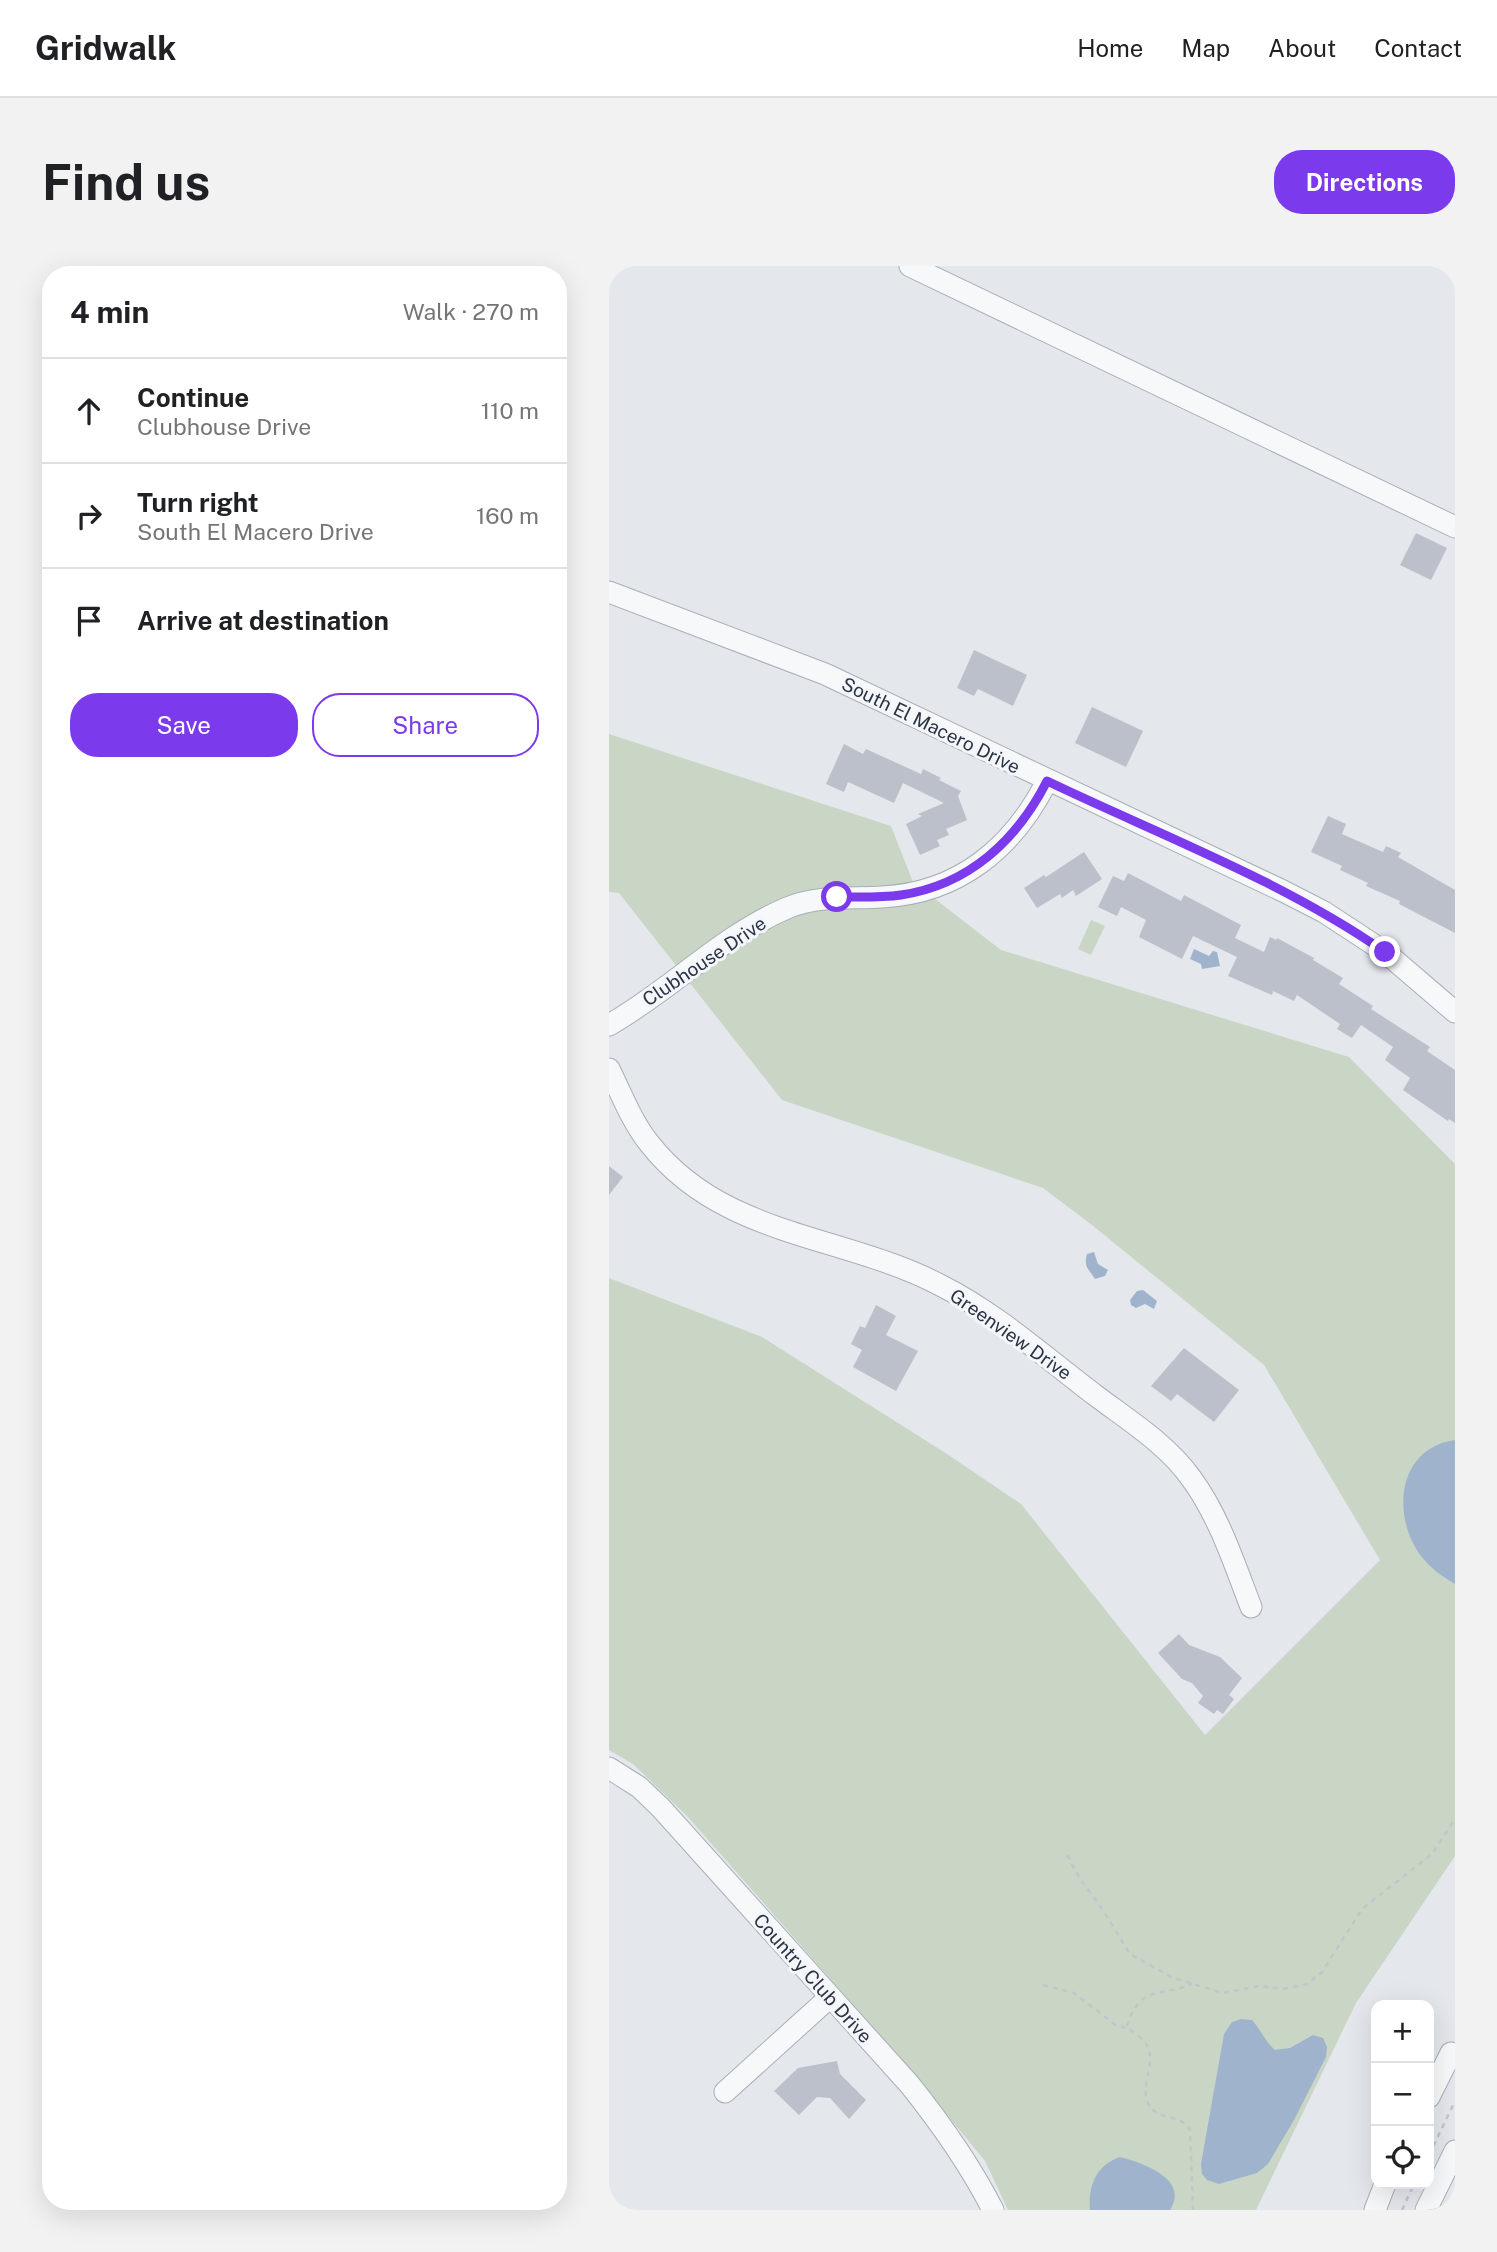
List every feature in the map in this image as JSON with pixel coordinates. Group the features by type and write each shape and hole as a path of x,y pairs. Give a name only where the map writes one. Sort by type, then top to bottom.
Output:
{"street":[{"path":"910,266 1455,527"},
{"name":"South El Macero Drive","path":"609,592 825,674 1324,912 1385,952 1455,1012"},
{"name":"Clubhouse Drive","path":"609,1025 737,934 790,907 837,897 901,895 942,884 963,874 983,862 1006,842 1031,811 1047,781"},
{"name":"Greenview Drive","path":"609,1069 648,1142 680,1176 708,1196 758,1222 892,1264 940,1284 996,1318 1166,1449 1191,1478 1222,1532 1251,1607"},
{"name":"Country Club Drive","path":"609,1768 639,1787 661,1808 910,2085 939,2121 973,2171 993,2210"},
{"path":"725,2092 830,1997"},
{"path":"1434,2087 1451,2053 1455,2054"},
{"path":"1426,2210 1455,2151"},
{"path":"1375,2210 1383,2189"}],"path":[{"path":"1067,1855 1130,1954 1173,1978 1223,1993 1259,1986 1283,1989 1307,1984 1322,1972 1362,1909 1432,1854 1455,1819"},
{"path":"1127,2027 1131,2014 1142,1999 1156,1991 1181,1989 1192,1984"},
{"path":"1044,1985 1074,1993 1118,2027 1127,2027 1147,2041 1150,2051 1147,2097 1149,2106 1157,2113 1181,2120 1190,2130 1193,2210"},
{"path":"1434,2144 1455,2101"},
{"path":"1402,2210 1412,2189"},
{"path":"1452,2210 1455,2204"}],"green space":[{"path":"609,734 891,826 913,882 1001,950 1349,1057 1455,1164 1455,1856 1356,2003 1256,2210 1008,2210 985,2161 906,2065 687,1816 633,1764 609,1750 609,1278 762,1337 1021,1504 1205,1735 1380,1560 1264,1365 1092,1225 1043,1188 782,1100 619,893 609,892"},
{"path":"1091,920 1105,926 1091,955 1078,949"}],"water":[{"path":"1194,949 1209,956 1213,951 1217,952 1220,966 1202,969 1201,964 1190,959"},
{"path":"1094,1252 1098,1264 1108,1270 1105,1276 1095,1279 1086,1263 1087,1254"},
{"path":"1143,1290 1157,1301 1154,1309 1145,1304 1136,1308 1131,1305 1130,1300 1137,1291"},
{"path":"1455,1440 1455,1584 1437,1572 1421,1556 1411,1540 1403,1504 1405,1486 1411,1470 1421,1456 1436,1446"},
{"path":"1252,2020 1275,2050 1290,2048 1313,2035 1323,2038 1327,2047 1326,2057 1268,2164 1257,2173 1219,2184 1207,2180 1202,2174 1201,2164 1224,2034 1232,2022"},
{"path":"1120,2157 1151,2168 1169,2181 1174,2189 1175,2199 1170,2210 1090,2210 1090,2193 1095,2178 1105,2165"}],"building":[{"path":"1416,533 1447,548 1431,580 1400,565"},
{"path":"974,650 1027,675 1013,706 978,689 974,696 957,688"},
{"path":"1092,707 1143,731 1126,767 1075,743"},
{"path":"844,744 863,754 866,749 921,774 923,769 941,778 939,780 961,791 958,796 967,820 946,829 949,835 937,840 940,846 920,855 906,824 922,816 918,814 944,803 903,783 894,803 848,782 844,792 826,784"},
{"path":"1328,816 1346,824 1342,834 1383,852 1386,846 1401,853 1398,857 1455,890 1455,933 1399,904 1400,901 1366,886 1368,883 1340,870 1342,866 1311,852"},
{"path":"1084,852 1102,879 1076,896 1073,890 1062,898 1060,894 1037,908 1024,888"},
{"path":"1128,873 1181,901 1184,895 1241,925 1235,938 1264,952 1270,937 1276,940 1277,938 1343,978 1339,984 1373,1006 1371,1009 1430,1047 1427,1051 1455,1070 1455,1123 1403,1090 1410,1078 1385,1060 1393,1047 1361,1025 1352,1038 1337,1029 1340,1024 1297,995 1294,1001 1273,991 1272,995 1228,976 1237,957 1193,936 1182,959 1139,937 1146,920 1121,907 1117,916 1098,907 1113,876 1124,881"},
{"path":"609,1166 623,1177 609,1195"},
{"path":"876,1305 896,1316 886,1335 918,1351 896,1391 853,1367 862,1350 851,1344 860,1326 865,1328"},
{"path":"1184,1348 1239,1390 1214,1422 1177,1394 1171,1401 1151,1386"},
{"path":"1179,1634 1189,1645 1220,1657 1242,1678 1229,1695 1234,1699 1223,1714 1217,1710 1214,1714 1198,1703 1203,1696 1192,1683 1182,1679 1158,1653"},
{"path":"837,2061 840,2074 866,2100 849,2119 830,2098 817,2097 799,2115 774,2091 798,2068"}],"route":[{"path":"837,897 901,895 942,884 963,874 983,862 1006,842 1031,811 1047,781 1283,891 1324,912 1385,952"}]}
